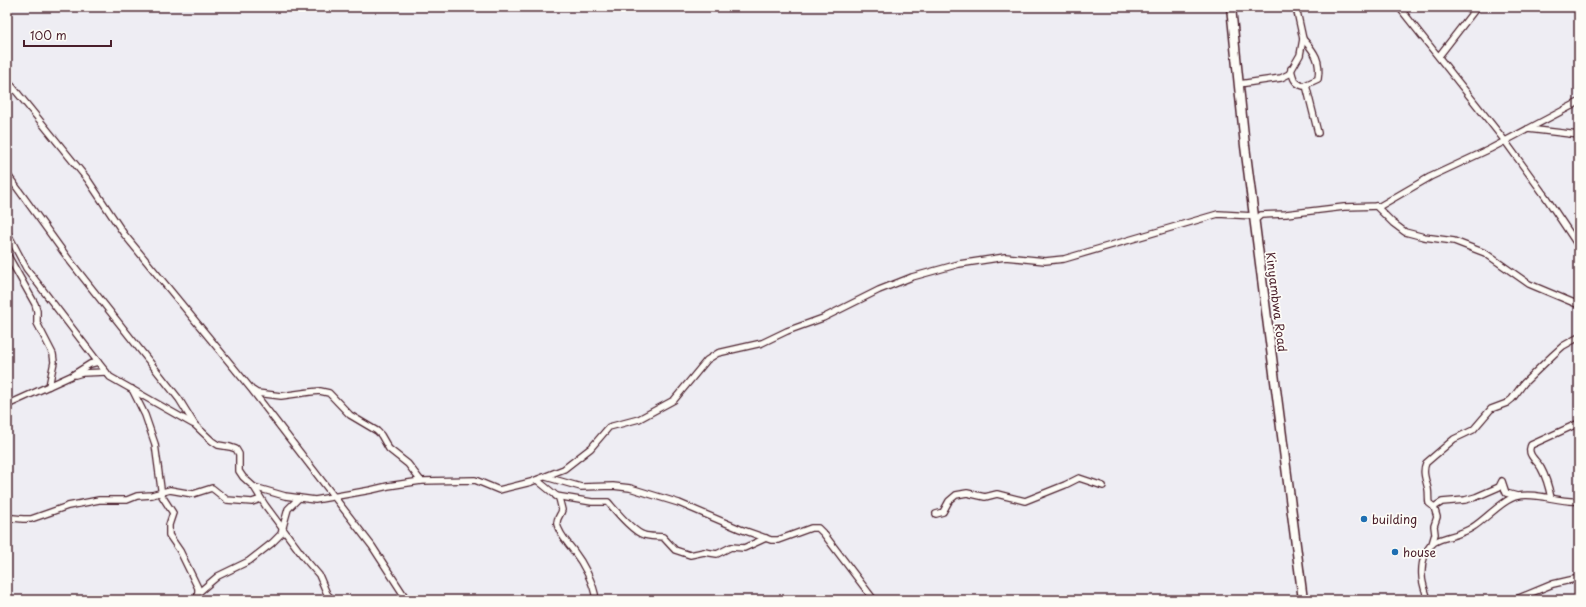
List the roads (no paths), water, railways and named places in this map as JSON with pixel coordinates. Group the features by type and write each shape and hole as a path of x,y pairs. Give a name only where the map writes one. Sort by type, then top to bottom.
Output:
{"street":[{"name":"Kinyambwa Road","path":"1231,7 1254,218 1303,600"},
{"path":"1239,84 1282,78 1289,74 1300,55 1303,40 1296,7"},
{"path":"1399,7 1505,141 1545,196 1579,247"},
{"path":"1439,56 1477,7"},
{"path":"1291,69 1294,81 1303,86 1318,79 1319,69 1313,50 1303,40"},
{"path":"7,80 88,180 124,234 252,390 335,497 372,546 407,600"},
{"path":"1306,85 1318,133"},
{"path":"254,487 285,496 315,500 388,486 421,482 475,480 499,490 537,480 564,470 591,448 609,428 644,417 674,400 707,360 718,353 762,343 787,331 823,318 878,290 912,277 959,264 1005,257 1045,261 1064,259 1218,214 1254,218 1262,215 1286,214 1344,207 1376,206 1385,203 1430,177 1505,141 1579,102"},
{"path":"1527,129 1579,135"},
{"path":"7,174 70,261 179,399 195,425"},
{"path":"1376,206 1393,223 1405,232 1424,237 1454,241 1485,253 1529,284 1579,305"},
{"path":"7,232 26,268 110,377 195,425 218,445 230,446 236,449 239,454 239,471 243,478 254,487 283,529 319,575 327,594 333,600"},
{"path":"7,254 35,304 37,311 37,323 53,354 54,362 49,386"},
{"path":"1432,544 1437,516 1434,507 1429,503 1428,489 1424,478 1424,468 1426,463 1454,439 1473,430 1491,409 1507,403 1524,383 1553,355 1563,346 1579,338"},
{"path":"7,405 71,376 90,364 98,362"},
{"path":"71,376 82,373 106,372"},
{"path":"132,389 145,415 155,444 161,492 173,513 169,525 169,535 180,551 198,588 198,600"},
{"path":"252,390 257,393 281,396 320,391 329,393 345,410 382,434 389,449 408,464 421,482"},
{"path":"1551,498 1545,475 1532,456 1530,448 1531,446 1579,423"},
{"path":"545,477 582,487 630,488 690,507 740,529 766,538 778,540 811,528 820,529 874,600"},
{"path":"936,514 944,512 949,501 956,495 967,493 985,497 997,494 1025,501 1079,478 1103,486"},
{"path":"537,480 556,496 560,502 562,510 557,520 558,527 563,538 583,563 596,600"},
{"path":"1434,507 1442,502 1465,500 1476,497 1499,487 1502,481 1506,493 1517,496 1537,496 1579,501"},
{"path":"7,519 31,519 68,506 86,502 107,499 127,500 137,496 173,490 193,494 212,488 227,500 252,502 261,499"},
{"path":"556,496 592,502 608,502 628,524 641,534 644,536 663,537 675,550 687,555 704,552 717,554 731,547 744,548 766,538"},
{"path":"1428,600 1422,577 1422,568 1427,549 1437,541 1472,528 1504,503 1517,496"},
{"path":"198,593 225,572 254,558 279,538 288,509 299,498"},
{"path":"1514,600 1553,584 1579,578"}],"place":[{"name":"building","path":"1364,519"},
{"name":"house","path":"1395,552"}]}
